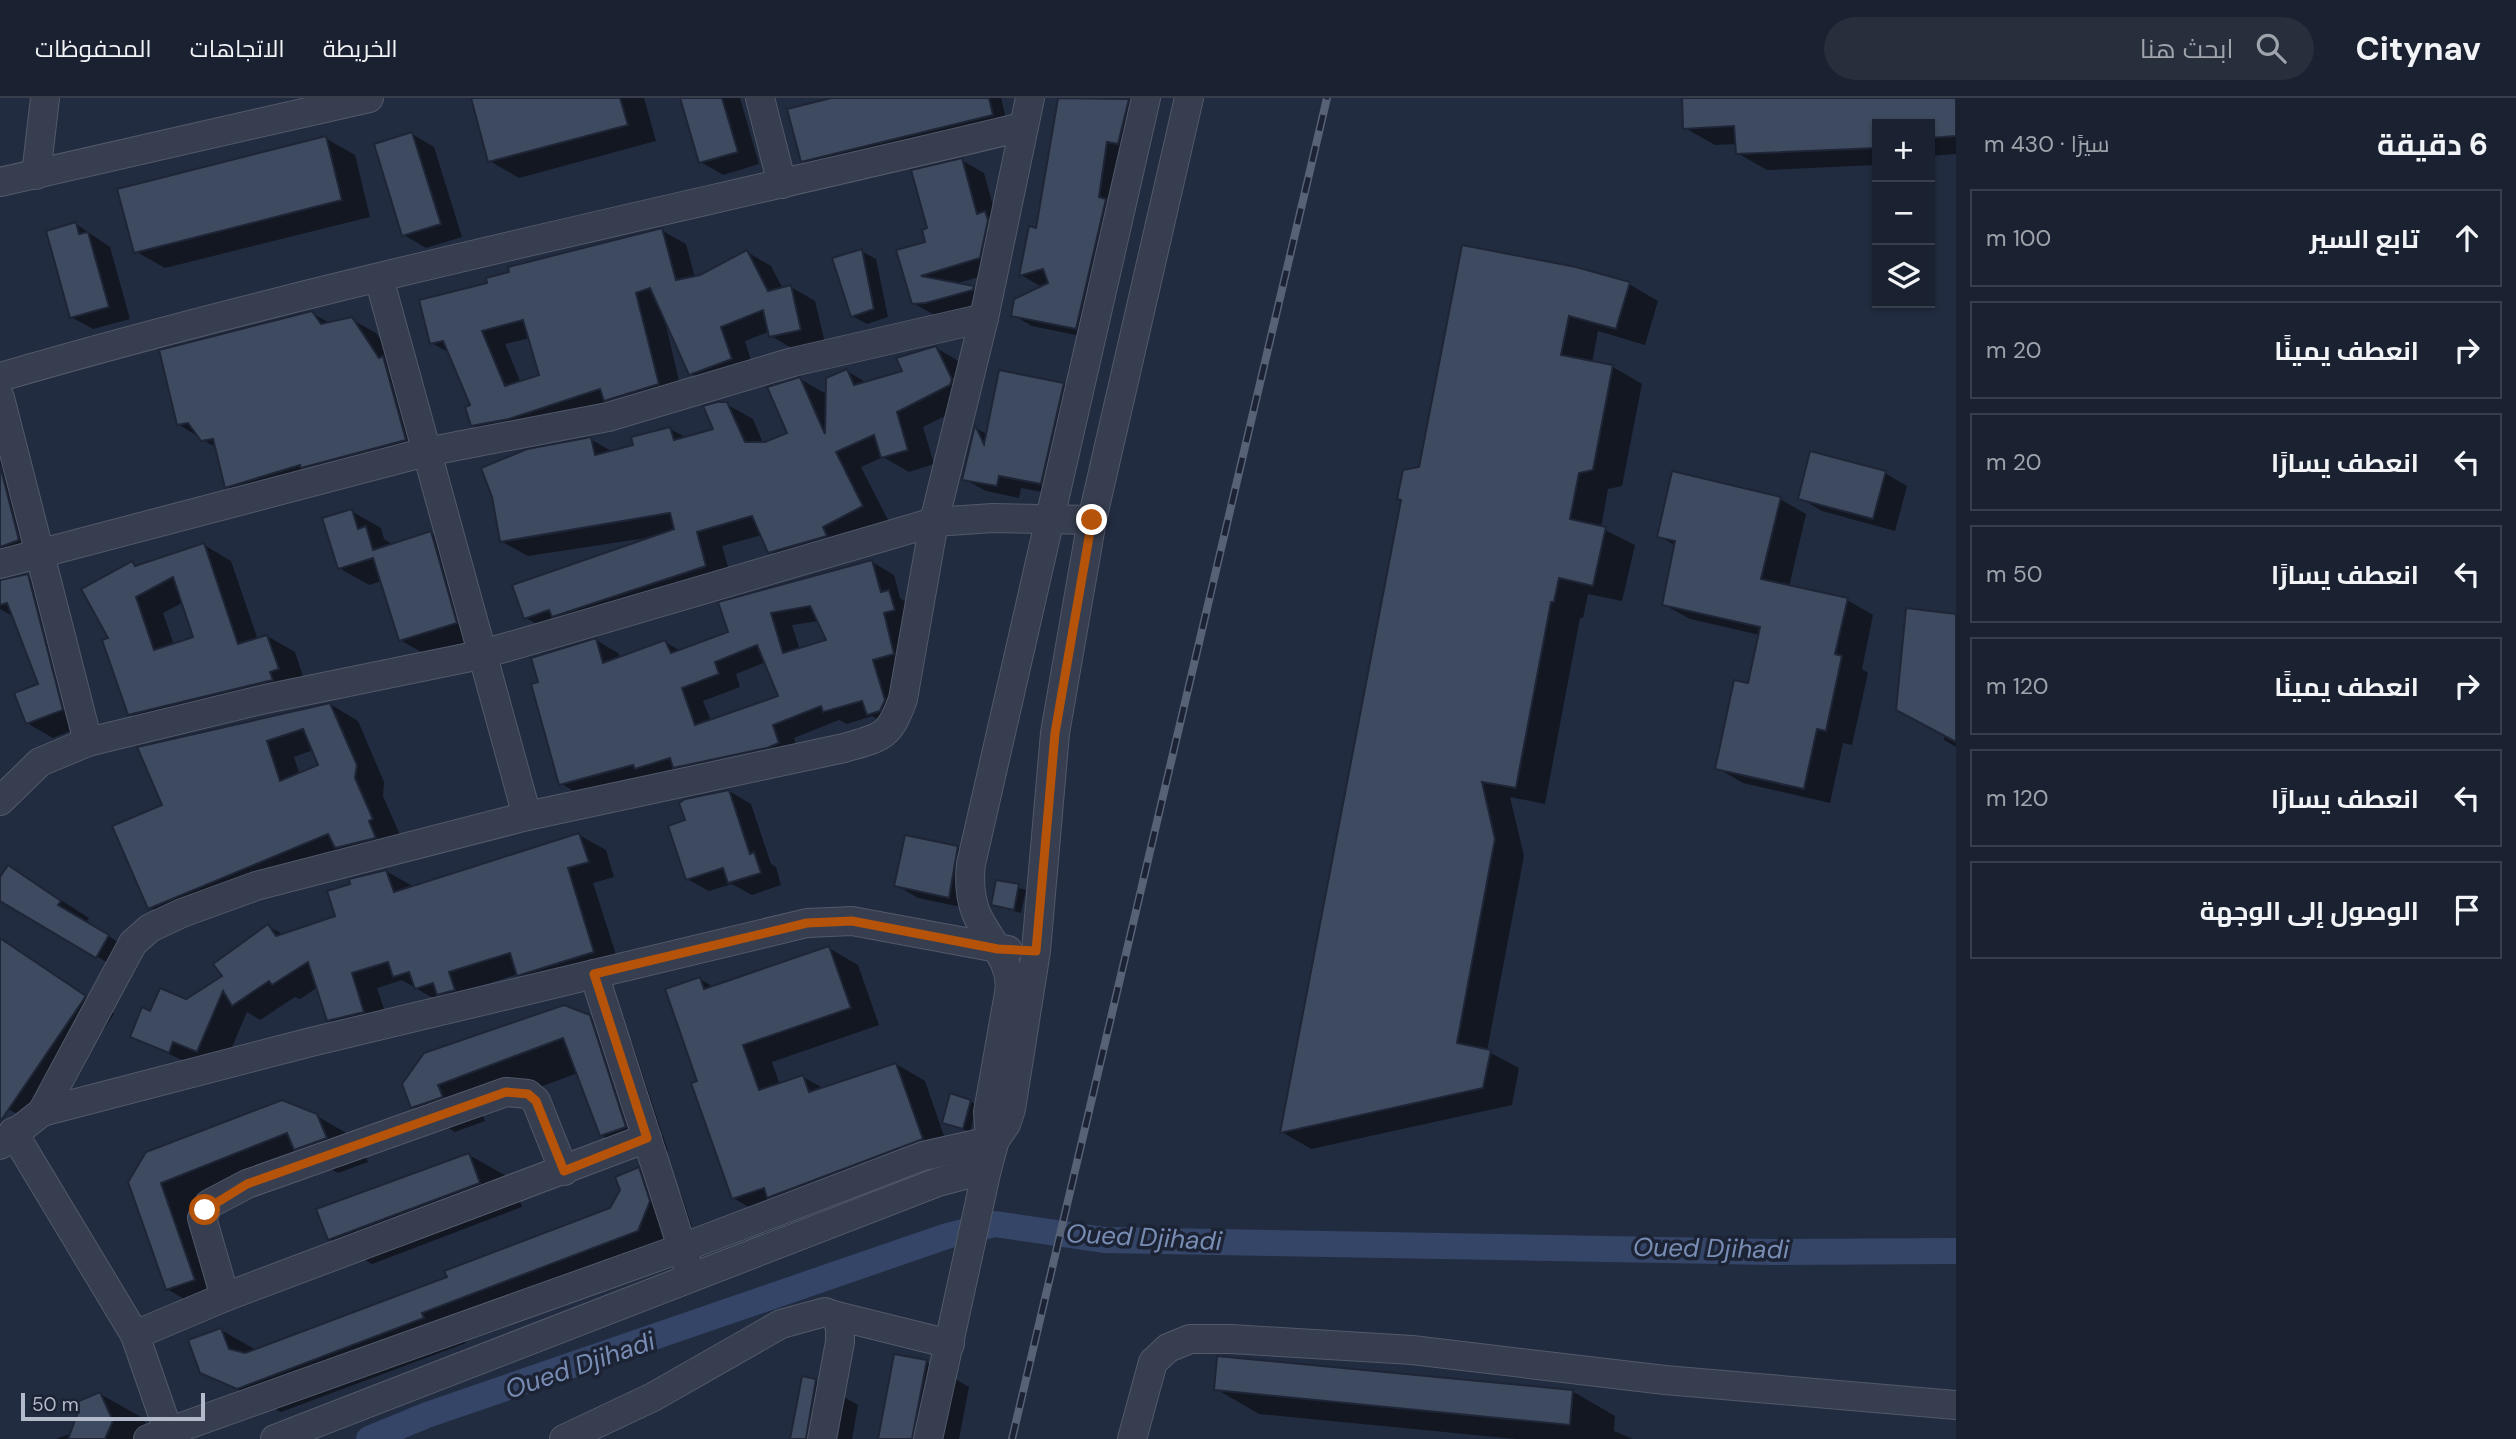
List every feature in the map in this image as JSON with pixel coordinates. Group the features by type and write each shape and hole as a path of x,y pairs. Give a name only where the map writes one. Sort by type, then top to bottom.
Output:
{"street":[{"path":"36,175 46,98"},
{"path":"0,182 369,98"},
{"path":"760,98 782,184"},
{"path":"42,1112 114,972 133,943 150,928 256,886 527,816 835,750 885,733 893,725 903,699 934,522 984,318 1030,98"},
{"path":"995,1140 989,1126 988,1112 1010,985 1007,966 974,906 970,881 971,864 1146,98"},
{"path":"928,1439 987,1169 995,1140 1009,1116 1036,951 1055,733 1092,520 1189,98"},
{"path":"0,377 95,349 379,278 1022,127"},
{"path":"379,278 480,655 527,816"},
{"path":"0,564 426,452 608,417 793,362 984,318"},
{"path":"0,397 88,742"},
{"path":"0,801 40,762 88,742 265,699 480,655 934,522 1049,517 1092,520"},
{"path":"995,1140 923,1156 682,1248 162,1437 135,1335 6,1138 42,1112 311,1042 807,923 852,921 998,949 1036,951"},
{"path":"594,974 692,1279"},
{"path":"225,1297 202,1218 209,1205 247,1184 506,1092 528,1094 536,1101 564,1171"},
{"path":"135,1335 225,1297 647,1138"},
{"path":"275,1439 938,1182 987,1169"},
{"path":"573,1437 653,1397 781,1324 825,1312 950,1344"},
{"path":"822,1439 840,1342 840,1325 833,1315"},
{"path":"1132,1439 1153,1362 1168,1348 1189,1339 1412,1350 1665,1380 1956,1405"}],"building":[{"path":"471,98 620,98 628,125 488,162"},
{"path":"680,98 722,98 738,152 699,163"},
{"path":"831,98 989,98 993,115 801,162 787,109"},
{"path":"1058,98 1129,99 1118,144 1107,142 1099,197 1106,199 1076,329 1011,316 1014,299 1048,283 1043,269 1019,276 1029,226 1036,228"},
{"path":"1682,98 1956,98 1956,136 1935,138 1935,119 1872,119 1872,148 1736,154 1734,126 1683,129"},
{"path":"412,132 441,224 402,236 374,144"},
{"path":"326,136 342,200 134,253 117,189"},
{"path":"962,158 977,214 985,211 988,220 980,258 921,276 974,286 973,290 926,303 912,304 896,250 925,242 922,230 927,228 911,170"},
{"path":"76,222 79,234 88,232 109,307 70,318 46,231"},
{"path":"662,228 676,280 700,275 747,250 768,291 791,285 801,330 769,337 763,310 721,327 732,359 689,375 650,288 636,293 659,384 604,401 600,389 509,419 471,426 465,407 470,405 443,341 430,344 419,300 487,283 486,278 509,272 508,267","holes":["523,320 539,375 505,386 482,331"]},
{"path":"1462,245 1576,267 1630,282 1616,329 1569,316 1561,355 1613,365 1593,470 1579,473 1570,519 1606,527 1593,586 1559,578 1554,602 1551,602 1516,788 1482,782 1495,839 1457,1043 1491,1050 1483,1088 1280,1133 1401,500 1397,499 1403,470 1419,467"},
{"path":"862,249 874,309 851,317 832,258"},
{"path":"312,311 321,324 352,317 379,358 383,356 406,440 301,468 300,465 225,488 213,439 201,441 188,423 177,425 159,350"},
{"path":"936,346 952,379 950,385 897,412 908,450 881,458 874,435 836,452 863,506 823,527 827,536 768,553 752,516 697,532 706,566 552,617 549,610 524,619 512,585 674,529 670,513 500,542 492,497 481,468 527,449 591,437 595,455 633,445 631,437 670,427 674,440 713,429 703,406 717,402 727,402 745,442 765,442 787,433 767,387 800,377 825,434 826,378 847,369 854,385 902,371 896,358"},
{"path":"999,370 1064,383 1041,484 999,476 997,486 962,480 975,425 984,444"},
{"path":"1810,451 1886,471 1873,519 1798,499"},
{"path":"0,465 19,540 0,547"},
{"path":"1672,471 1781,497 1761,579 1848,598 1835,654 1842,656 1826,731 1817,729 1804,789 1715,769 1734,680 1748,683 1760,627 1662,605 1675,541 1657,537"},
{"path":"352,509 358,529 366,526 373,550 431,531 457,623 399,641 373,558 338,569 322,518"},
{"path":"204,543 238,644 267,635 279,669 270,672 273,680 128,715 102,640 108,638 81,589 132,561 135,566","holes":["173,577 193,637 154,650 136,597"]},
{"path":"872,560 881,592 889,590 895,610 884,613 894,654 873,660 885,700 880,711 867,715 862,701 823,712 821,706 773,725 779,743 767,748 673,768 670,758 635,769 633,765 559,785 531,684 538,682 531,658 596,638 603,663 665,640 671,653 728,632 718,602","holes":["810,606 826,640 783,653 771,613","757,645 778,696 695,725 682,688 719,674 715,662"]},
{"path":"28,574 63,710 26,724 14,693 38,684 7,603 0,605 0,580"},
{"path":"1906,608 1956,614 1956,742 1896,710"},
{"path":"330,703 357,765 355,778 373,819 369,821 376,838 335,848 328,834 148,909 112,826 162,805 137,747","holes":["303,729 318,765 280,781 267,741"]},
{"path":"729,790 750,854 754,852 761,873 728,883 723,868 686,880 668,826 685,820 679,803 685,799"},
{"path":"579,833 589,862 568,868 594,952 517,976 510,953 449,972 455,990 437,995 433,983 415,989 409,972 393,977 388,962 352,973 364,1012 327,1021 308,962 272,985 269,981 232,1006 223,991 197,1052 173,1042 169,1053 130,1037 142,1007 150,1011 160,988 186,999 222,976 213,964 268,924 276,936 335,916 327,891 350,884 349,879 386,870 394,892"},
{"path":"905,835 958,846 949,898 894,886"},
{"path":"8,865 61,901 58,905 109,935 96,958 0,901 0,877"},
{"path":"996,880 1019,884 1014,910 991,905"},
{"path":"0,938 86,996 0,1122"},
{"path":"829,946 851,1008 743,1045 759,1090 803,1075 809,1092 896,1063 923,1139 767,1198 764,1188 732,1199 691,1083 697,1081 665,989 700,977 704,989"},
{"path":"564,1005 590,1015 626,1127 600,1136 563,1038 438,1085 443,1097 411,1108 402,1084 424,1053"},
{"path":"950,1093 971,1100 963,1129 942,1123"},
{"path":"282,1100 317,1114 327,1138 294,1150 287,1133 161,1183 195,1280 166,1290 128,1182 146,1152"},
{"path":"469,1153 480,1183 328,1240 316,1209"},
{"path":"639,1167 650,1201 638,1231 422,1313 424,1318 237,1389 200,1373 188,1340 221,1328 229,1349 245,1353 447,1277 444,1271 610,1208 620,1190 615,1177"},
{"path":"894,1354 927,1360 912,1439 878,1439"},
{"path":"1217,1356 1573,1390 1570,1425 1214,1390"},
{"path":"802,1376 816,1379 806,1439 790,1439"},
{"path":"100,1392 113,1421 105,1439 68,1439 78,1412 74,1403"}],"waterway":[{"name":"Oued Djihadi","path":"369,1439 427,1415 947,1236 995,1224 1104,1240 1772,1252 1956,1251"}],"railway":[{"path":"1012,1439 1327,98"}],"route":[{"path":"205,1210 209,1205 247,1184 506,1092 528,1094 542,1109 564,1171 647,1138 594,974 807,923 852,921 998,949 1036,951 1055,733 1092,520"}]}
